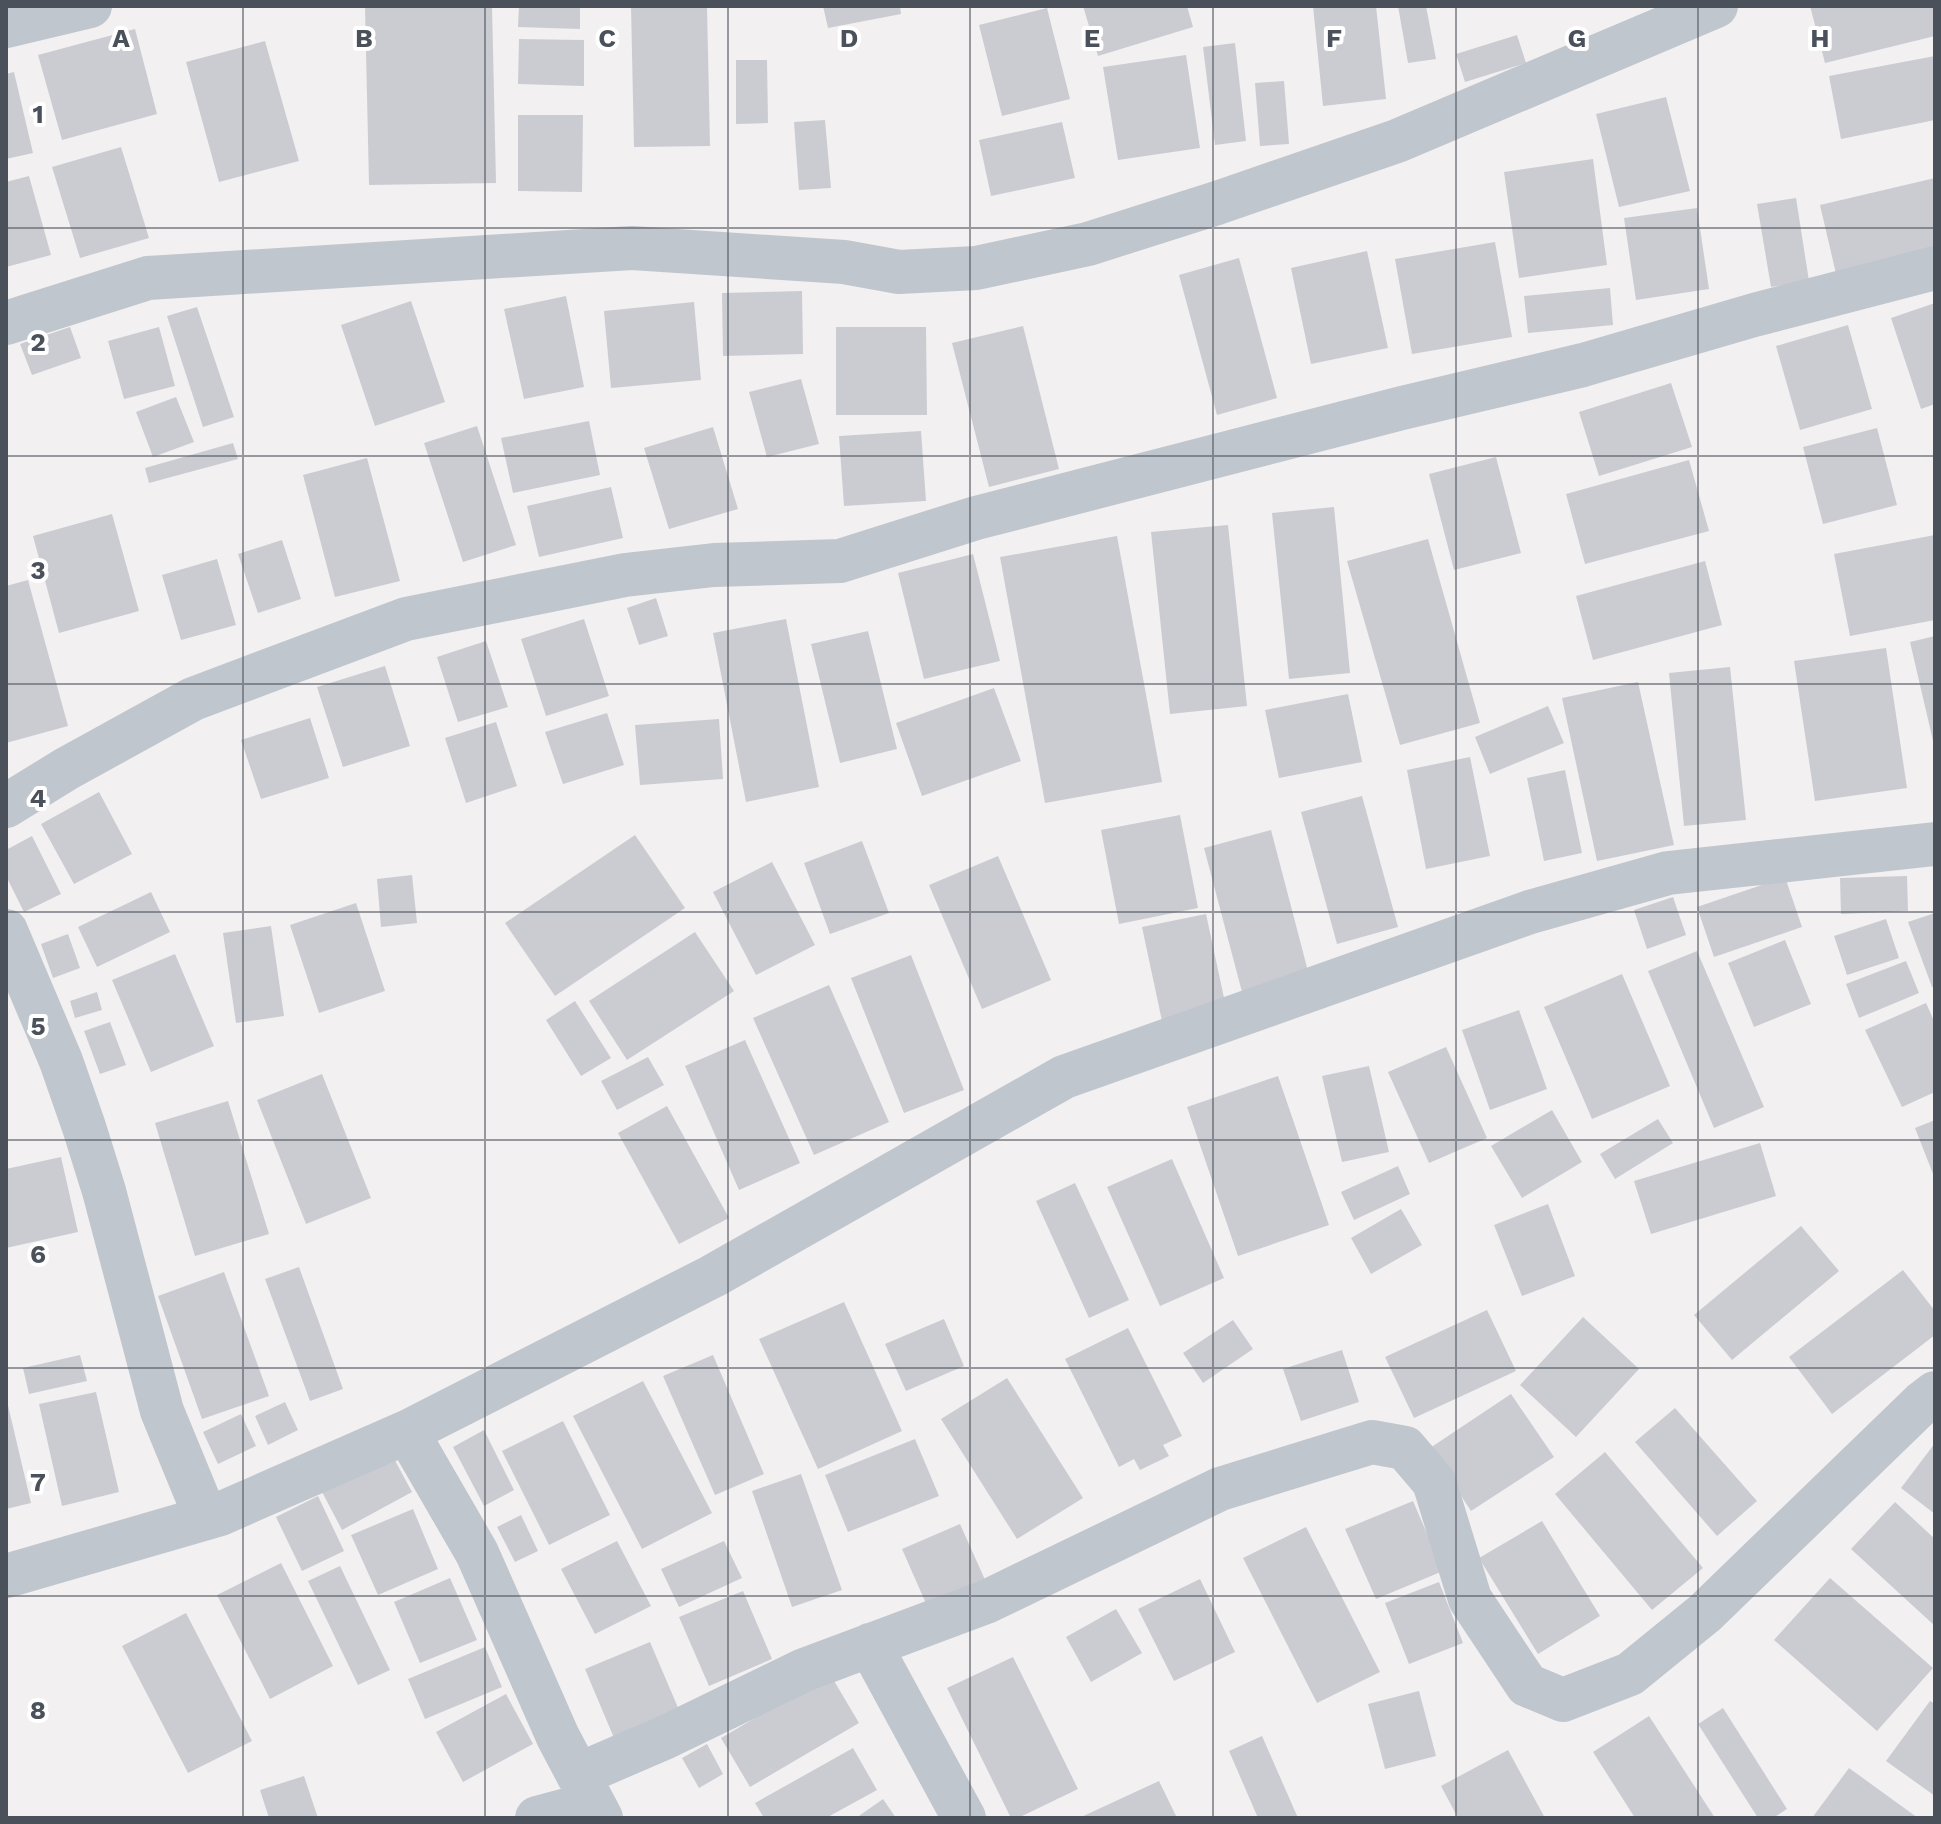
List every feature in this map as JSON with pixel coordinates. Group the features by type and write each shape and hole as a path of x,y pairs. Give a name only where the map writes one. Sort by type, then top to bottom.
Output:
{"street":[{"path":"6,26 90,6"},
{"path":"6,323 148,278 632,248 844,262 899,272 976,268 1088,244 1382,146 1716,6"},
{"path":"6,806 193,699 406,619 625,575 714,565 840,561 976,518 1402,408 1583,365 1754,315 1935,268"},
{"path":"6,1576 220,1514 407,1432 713,1276 1064,1077 1530,912 1668,873 1935,844"},
{"path":"6,931 61,1061 84,1127 162,1411 206,1518"},
{"path":"537,1818 590,1798 666,1737 804,1670 986,1602 1220,1489 1372,1442 1405,1448 1434,1482 1470,1599 1527,1685 1563,1700 1630,1674 1705,1613 1935,1393"},
{"path":"407,1432 477,1553 558,1737 590,1798"},
{"path":"870,1645 964,1818"}],"building":[{"path":"365,6 492,6 496,183 369,185"},
{"path":"519,6 580,6 580,29 518,27"},
{"path":"631,6 707,6 710,146 634,147"},
{"path":"823,6 900,6 901,14 828,28"},
{"path":"1083,6 1187,6 1193,27 1098,56"},
{"path":"1313,6 1376,6 1386,99 1323,106"},
{"path":"1398,6 1426,6 1436,59 1408,63"},
{"path":"1810,6 1935,6 1935,36 1825,63"},
{"path":"1047,8 1070,99 1002,116 979,25"},
{"path":"135,29 157,114 62,140 38,55"},
{"path":"1517,35 1526,63 1465,82 1456,54"},
{"path":"519,39 584,40 584,86 518,84"},
{"path":"265,41 299,161 219,182 186,62"},
{"path":"1235,43 1246,141 1215,145 1203,47"},
{"path":"1186,55 1200,148 1118,160 1103,67"},
{"path":"1935,56 1935,120 1841,139 1829,76"},
{"path":"736,60 767,60 768,123 736,124"},
{"path":"14,72 33,153 6,159 6,74"},
{"path":"1284,81 1289,144 1260,146 1255,83"},
{"path":"1666,97 1690,191 1619,207 1596,114"},
{"path":"518,115 583,115 582,192 518,191"},
{"path":"825,120 831,188 799,190 794,122"},
{"path":"1062,122 1075,178 991,196 979,140"},
{"path":"121,147 149,238 80,258 52,167"},
{"path":"1593,159 1607,265 1519,278 1504,172"},
{"path":"29,176 51,255 6,267 6,182"},
{"path":"1935,178 1935,255 1837,278 1820,205"},
{"path":"1796,198 1809,281 1771,287 1757,204"},
{"path":"1697,208 1709,289 1636,300 1624,218"},
{"path":"1495,242 1512,337 1412,354 1395,259"},
{"path":"1367,251 1388,348 1311,364 1291,268"},
{"path":"1239,258 1277,398 1217,415 1179,275"},
{"path":"1610,288 1613,325 1528,333 1524,296"},
{"path":"802,291 803,354 723,356 722,293"},
{"path":"566,296 584,387 524,399 504,309"},
{"path":"411,301 445,402 375,426 341,325"},
{"path":"694,302 701,380 611,388 604,311"},
{"path":"1935,303 1935,404 1921,409 1891,318"},
{"path":"197,307 234,417 203,427 167,316"},
{"path":"1848,325 1872,409 1800,430 1776,346"},
{"path":"1023,326 1059,469 989,487 952,343"},
{"path":"70,327 81,358 32,375 20,344"},
{"path":"159,327 175,386 124,399 108,341"},
{"path":"836,327 926,327 927,415 836,415"},
{"path":"801,379 819,444 767,457 749,392"},
{"path":"1671,383 1692,447 1599,476 1579,412"},
{"path":"176,397 194,442 153,457 136,412"},
{"path":"589,421 600,475 513,493 501,438"},
{"path":"477,426 516,545 463,562 424,443"},
{"path":"713,427 738,509 669,529 644,448"},
{"path":"1877,428 1897,505 1823,524 1803,447"},
{"path":"921,431 926,501 844,506 839,436"},
{"path":"233,443 238,459 149,483 145,468"},
{"path":"1496,457 1521,553 1454,570 1429,474"},
{"path":"367,458 400,581 335,597 303,475"},
{"path":"1689,460 1709,531 1585,564 1566,494"},
{"path":"611,487 623,538 539,557 527,506"},
{"path":"1334,507 1350,673 1289,679 1272,513"},
{"path":"112,514 139,611 59,633 33,536"},
{"path":"1228,525 1247,706 1170,714 1151,532"},
{"path":"1935,535 1935,620 1850,636 1834,554"},
{"path":"1117,536 1162,782 1045,803 1000,557"},
{"path":"1428,539 1480,723 1400,745 1347,561"},
{"path":"282,540 301,599 258,613 238,554"},
{"path":"973,554 1000,661 924,679 898,573"},
{"path":"217,559 236,625 181,640 162,575"},
{"path":"1705,561 1722,625 1593,660 1576,596"},
{"path":"28,580 68,726 6,743 6,586"},
{"path":"656,598 668,636 639,645 627,608"},
{"path":"584,619 609,696 546,716 521,639"},
{"path":"786,619 819,787 746,802 713,633"},
{"path":"868,631 897,749 840,763 811,644"},
{"path":"1935,636 1935,745 1934,745 1910,642"},
{"path":"486,641 508,707 458,722 437,657"},
{"path":"1886,648 1907,788 1815,801 1794,661"},
{"path":"385,666 410,746 343,767 317,687"},
{"path":"1730,667 1746,820 1684,826 1669,673"},
{"path":"1638,682 1674,845 1597,861 1562,698"},
{"path":"994,688 1021,761 922,796 896,723"},
{"path":"1348,694 1362,762 1279,778 1265,710"},
{"path":"1548,706 1564,743 1490,774 1475,737"},
{"path":"607,713 624,765 563,784 545,732"},
{"path":"310,718 329,778 261,799 241,740"},
{"path":"719,719 723,779 640,785 635,725"},
{"path":"496,722 517,786 466,803 445,738"},
{"path":"1470,757 1490,856 1426,869 1407,770"},
{"path":"1565,770 1582,853 1544,861 1527,778"},
{"path":"99,792 132,854 74,884 41,824"},
{"path":"1362,796 1398,927 1337,944 1301,812"},
{"path":"1180,815 1198,908 1119,924 1101,830"},
{"path":"1271,830 1309,975 1242,992 1204,848"},
{"path":"635,835 685,908 555,996 505,923"},
{"path":"32,836 61,894 24,912 6,876 6,850"},
{"path":"862,841 889,913 830,934 804,863"},
{"path":"998,856 1051,980 982,1009 929,885"},
{"path":"772,862 815,945 756,975 713,892"},
{"path":"412,875 417,923 381,927 377,879"},
{"path":"1907,876 1908,911 1841,914 1840,878"},
{"path":"1785,877 1802,927 1714,957 1697,907"},
{"path":"151,892 170,932 97,967 78,927"},
{"path":"1673,897 1686,935 1647,949 1634,910"},
{"path":"356,903 385,991 319,1013 290,925"},
{"path":"1935,913 1935,986 1932,987 1908,922"},
{"path":"1206,914 1226,1007 1162,1021 1142,927"},
{"path":"1886,919 1899,958 1847,975 1834,936"},
{"path":"271,926 284,1016 236,1023 223,933"},
{"path":"695,932 734,991 627,1060 589,1001"},
{"path":"68,934 80,968 53,978 41,944"},
{"path":"1785,940 1811,1004 1754,1027 1728,963"},
{"path":"1697,951 1764,1107 1714,1128 1648,971"},
{"path":"175,954 214,1046 151,1072 112,980"},
{"path":"911,955 964,1090 904,1113 851,978"},
{"path":"1906,961 1919,993 1859,1018 1846,984"},
{"path":"1622,974 1670,1086 1592,1119 1544,1007"},
{"path":"829,985 889,1122 814,1155 753,1018"},
{"path":"97,992 102,1010 75,1018 70,1001"},
{"path":"575,1001 611,1058 581,1076 546,1020"},
{"path":"1926,1003 1935,1023 1935,1092 1902,1107 1865,1030"},
{"path":"1519,1010 1547,1089 1490,1110 1462,1030"},
{"path":"110,1022 126,1065 100,1074 84,1031"},
{"path":"745,1040 800,1163 739,1190 685,1066"},
{"path":"1446,1047 1487,1138 1429,1163 1388,1072"},
{"path":"648,1057 664,1085 617,1110 601,1081"},
{"path":"1369,1066 1389,1152 1342,1162 1322,1076"},
{"path":"322,1074 371,1198 306,1224 257,1100"},
{"path":"1278,1076 1329,1225 1238,1256 1187,1107"},
{"path":"228,1101 269,1234 195,1256 155,1123"},
{"path":"667,1106 729,1218 679,1244 618,1133"},
{"path":"1552,1110 1582,1162 1522,1198 1491,1146"},
{"path":"1658,1119 1673,1143 1615,1179 1600,1154"},
{"path":"1935,1120 1935,1179 1915,1128"},
{"path":"1760,1143 1776,1196 1651,1234 1634,1181"},
{"path":"61,1157 78,1232 6,1248 6,1169"},
{"path":"1172,1159 1224,1278 1160,1306 1107,1187"},
{"path":"1398,1166 1410,1194 1354,1220 1341,1192"},
{"path":"1075,1183 1129,1300 1089,1318 1036,1201"},
{"path":"1548,1204 1575,1276 1522,1296 1494,1225"},
{"path":"1401,1209 1422,1245 1371,1274 1351,1238"},
{"path":"1801,1226 1839,1271 1732,1360 1694,1315"},
{"path":"299,1267 343,1389 310,1401 265,1279"},
{"path":"1903,1270 1935,1311 1935,1335 1832,1414 1789,1357"},
{"path":"224,1272 269,1396 202,1419 158,1296"},
{"path":"844,1302 902,1431 818,1469 759,1339"},
{"path":"1487,1310 1516,1371 1414,1418 1385,1357"},
{"path":"1583,1317 1639,1369 1576,1437 1520,1385"},
{"path":"944,1319 964,1366 906,1391 885,1344"},
{"path":"1233,1320 1253,1349 1203,1383 1183,1353"},
{"path":"1128,1328 1182,1436 1163,1445 1169,1456 1140,1470 1134,1459 1119,1467 1065,1359"},
{"path":"1342,1350 1359,1402 1301,1421 1283,1369"},
{"path":"80,1355 87,1381 29,1394 23,1368"},
{"path":"713,1355 764,1474 715,1495 663,1376"},
{"path":"1007,1378 1083,1498 1017,1539 941,1419"},
{"path":"643,1381 712,1513 642,1549 573,1416"},
{"path":"96,1392 119,1492 62,1506 39,1404"},
{"path":"1511,1394 1554,1457 1471,1511 1430,1448"},
{"path":"6,1397 31,1503 6,1509"},
{"path":"285,1402 298,1430 268,1445 255,1416"},
{"path":"1675,1408 1757,1501 1717,1536 1635,1442"},
{"path":"241,1414 256,1446 218,1464 203,1432"},
{"path":"563,1421 610,1515 549,1545 502,1451"},
{"path":"484,1430 514,1490 484,1506 453,1447"},
{"path":"915,1439 939,1496 848,1532 825,1475"},
{"path":"1935,1443 1935,1514 1901,1488"},
{"path":"1605,1452 1703,1568 1652,1610 1555,1494"},
{"path":"391,1453 412,1492 342,1530 321,1490"},
{"path":"801,1474 842,1590 792,1607 752,1491"},
{"path":"318,1496 344,1551 302,1571 276,1517"},
{"path":"1413,1501 1443,1571 1376,1599 1345,1529"},
{"path":"1895,1502 1935,1539 1935,1626 1851,1549"},
{"path":"413,1509 438,1569 378,1595 351,1535"},
{"path":"521,1515 538,1551 515,1562 497,1527"},
{"path":"1542,1521 1600,1616 1538,1654 1479,1558"},
{"path":"960,1524 986,1582 928,1608 902,1549"},
{"path":"1306,1527 1380,1672 1317,1703 1243,1558"},
{"path":"617,1541 651,1606 595,1634 561,1569"},
{"path":"724,1541 742,1578 679,1607 661,1569"},
{"path":"281,1563 333,1666 270,1699 217,1595"},
{"path":"340,1566 390,1670 358,1685 308,1581"},
{"path":"450,1578 477,1640 420,1663 394,1602"},
{"path":"1830,1578 1933,1668 1877,1731 1774,1640"},
{"path":"1200,1579 1235,1652 1174,1681 1138,1609"},
{"path":"1439,1582 1463,1643 1409,1664 1385,1603"},
{"path":"743,1591 772,1659 709,1686 679,1617"},
{"path":"1116,1609 1142,1653 1091,1682 1066,1637"},
{"path":"186,1613 252,1741 188,1773 122,1646"},
{"path":"650,1642 679,1710 614,1738 585,1669"},
{"path":"485,1647 502,1687 425,1719 408,1679"},
{"path":"1013,1657 1078,1789 1018,1818 1011,1818 947,1688"},
{"path":"830,1674 859,1723 750,1787 721,1738"},
{"path":"1419,1691 1436,1756 1385,1769 1368,1704"},
{"path":"506,1694 533,1744 463,1782 436,1732"},
{"path":"1930,1701 1935,1704 1935,1796 1886,1761"},
{"path":"1723,1708 1787,1809 1773,1818 1758,1818 1698,1724"},
{"path":"1649,1716 1715,1818 1635,1818 1593,1752"},
{"path":"1262,1736 1298,1818 1258,1818 1229,1751"},
{"path":"707,1744 723,1774 699,1788 682,1758"},
{"path":"853,1748 877,1790 826,1818 764,1818 755,1803"},
{"path":"1508,1750 1545,1818 1458,1818 1441,1786"},
{"path":"1849,1768 1918,1818 1812,1818"},
{"path":"304,1776 318,1818 269,1818 260,1790"},
{"path":"1159,1781 1177,1818 1079,1818"},
{"path":"883,1799 896,1818 856,1818"}]}
